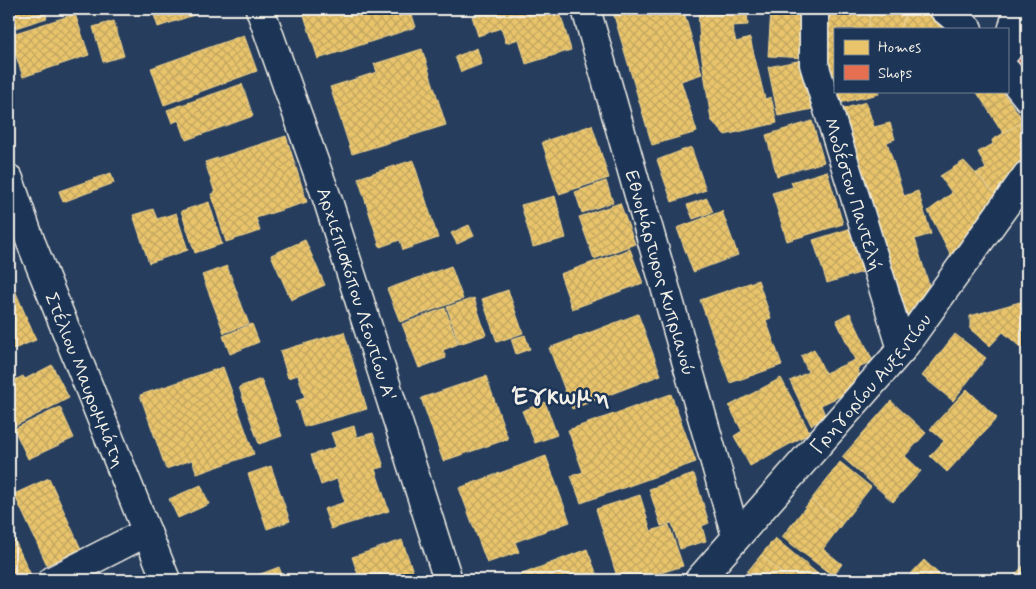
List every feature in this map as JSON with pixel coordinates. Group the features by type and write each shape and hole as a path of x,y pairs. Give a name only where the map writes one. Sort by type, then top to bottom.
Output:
{"street":[{"name":"Αρχιεπισκόπου Λεοντίου Α'","path":"260,9 328,201 448,580"},
{"name":"Εθνομάρτυρος Κυπριανού","path":"586,9 736,536"},
{"name":"Μοδέστου Παντελή","path":"814,9 814,64 902,349"},
{"path":"944,9 967,28"},
{"path":"1008,46 1018,9"},
{"path":"1008,73 1027,98"},
{"name":"Γρηγορίου Αυξεντίου","path":"699,580 902,349 1027,175"},
{"name":"Στέλιου Μαυρομμάτη","path":"9,180 30,240 166,580"},
{"path":"53,580 147,532"}],"building: Homes":[{"path":"9,9 44,9 47,18 9,30"},
{"path":"152,9 212,9 158,27"},
{"path":"302,9 410,9 416,27 318,59"},
{"path":"496,9 559,9 571,50 526,64 519,39 506,43 501,28 478,36 472,16"},
{"path":"612,9 683,9 702,74 681,81 697,132 652,145"},
{"path":"698,9 747,9 748,25 732,26 736,42 750,38 765,99 771,97 777,123 725,135 711,120 700,45"},
{"path":"771,9 808,9 806,58 768,56"},
{"path":"826,9 871,9 868,28 834,28 834,34 820,32"},
{"path":"871,9 908,9 900,28 868,28"},
{"path":"908,9 924,9 929,11 942,28 900,28"},
{"path":"75,14 89,55 23,77 9,35"},
{"path":"114,21 124,56 103,62 93,27"},
{"path":"820,32 834,34 834,81"},
{"path":"244,35 257,71 164,105 151,68"},
{"path":"477,48 482,64 461,72 455,57"},
{"path":"422,49 446,125 352,154 330,87 377,72 374,64"},
{"path":"802,60 813,109 778,116 768,67"},
{"path":"242,84 253,116 186,140 179,120 172,123 167,110"},
{"path":"837,92 878,92 879,94 840,103"},
{"path":"977,92 1003,92 1024,121 1003,133"},
{"path":"866,102 874,127 890,123 895,139 887,142 904,196 918,191 931,234 915,239 933,298 917,303 921,316 908,331 839,110"},
{"path":"812,121 824,162 777,176 766,135"},
{"path":"1024,121 1027,127 1027,169 1003,203 976,173 986,169 978,152 993,144 992,140"},
{"path":"592,125 609,178 559,194 542,142"},
{"path":"286,136 307,202 256,218 260,231 226,242 211,194 215,193 205,162"},
{"path":"691,147 706,190 672,202 657,160"},
{"path":"413,160 438,238 403,250 400,240 380,247 358,178"},
{"path":"964,161 1003,203 953,259 928,211 952,193 940,176"},
{"path":"827,171 843,224 787,241 772,193 793,187 791,182"},
{"path":"111,173 114,183 63,202 59,191"},
{"path":"606,181 613,202 582,213 575,192"},
{"path":"555,196 566,238 533,247 521,205"},
{"path":"707,198 713,212 693,219 687,205"},
{"path":"209,202 222,244 195,253 181,211"},
{"path":"620,203 635,244 594,259 579,217"},
{"path":"153,209 157,219 176,213 188,250 149,263 133,215"},
{"path":"722,211 738,255 693,272 677,228"},
{"path":"469,225 474,236 457,244 451,233"},
{"path":"855,227 869,270 827,283 813,240"},
{"path":"305,240 325,285 291,300 271,255"},
{"path":"630,249 643,283 572,309 560,274"},
{"path":"227,266 249,324 224,333 202,275"},
{"path":"451,266 463,299 400,322 387,289"},
{"path":"9,276 36,340 9,351"},
{"path":"758,280 771,318 766,320 782,365 730,383 700,300"},
{"path":"508,290 523,333 497,342 482,299"},
{"path":"474,298 486,335 459,344 447,307"},
{"path":"1027,300 1027,353 1003,332 990,346 970,329 970,316"},
{"path":"445,308 458,344 443,350 446,358 419,368 402,324"},
{"path":"850,313 873,361 857,369 864,385 821,405 826,418 811,425 790,381 808,372 801,356 814,349 825,373 855,360 836,320"},
{"path":"638,314 661,375 572,409 549,348"},
{"path":"252,324 259,342 230,354 223,336"},
{"path":"344,332 367,409 304,427 296,401 305,398 298,375 288,378 280,351"},
{"path":"955,334 986,358 953,401 922,376"},
{"path":"525,335 530,349 516,354 511,339"},
{"path":"52,365 69,398 9,429 9,383 23,376 25,379"},
{"path":"223,367 254,454 197,474 192,460 166,469 140,395"},
{"path":"486,376 508,439 443,461 421,398"},
{"path":"781,378 810,433 750,466 734,436 742,431 729,406"},
{"path":"261,379 282,436 259,444 239,387"},
{"path":"1027,388 1027,400 1021,395"},
{"path":"967,389 997,418 947,472 930,456 944,441 930,429"},
{"path":"671,394 696,462 581,503 571,476 583,472 568,430"},
{"path":"891,401 926,433 905,456 921,471 893,502 842,457"},
{"path":"545,402 557,435 535,443 522,411"},
{"path":"60,407 74,438 28,459 14,429"},
{"path":"354,426 357,437 373,433 384,467 375,469 389,511 331,529 324,509 345,502 337,479 321,485 311,455 336,447 331,433"},
{"path":"546,456 570,522 515,542 519,552 487,563 459,488"},
{"path":"840,462 871,487 842,524 811,500"},
{"path":"271,466 290,521 267,529 248,474"},
{"path":"694,474 709,523 702,526 706,541 680,549 672,523 661,526 649,489"},
{"path":"49,478 81,549 47,565 14,494"},
{"path":"201,485 209,504 178,518 169,499"},
{"path":"640,495 651,531 669,525 683,566 654,575 656,580 618,580 596,509"},
{"path":"811,500 842,524 823,549 842,564 833,576 782,537"},
{"path":"9,528 31,575 20,580 9,580"},
{"path":"775,538 825,580 790,580 761,555"},
{"path":"402,540 416,580 360,580 352,557"},
{"path":"587,549 599,580 507,580"},
{"path":"761,555 790,580 756,580 747,572"},
{"path":"924,560 945,580 905,580"},
{"path":"1027,562 1027,580 1010,580"},
{"path":"279,567 284,580 245,580"}],"building: Shops":[{"path":"1022,25 1027,26 1027,80 1016,74"}],"district":[{"name":"Έγκωμη","path":"561,396"}]}
